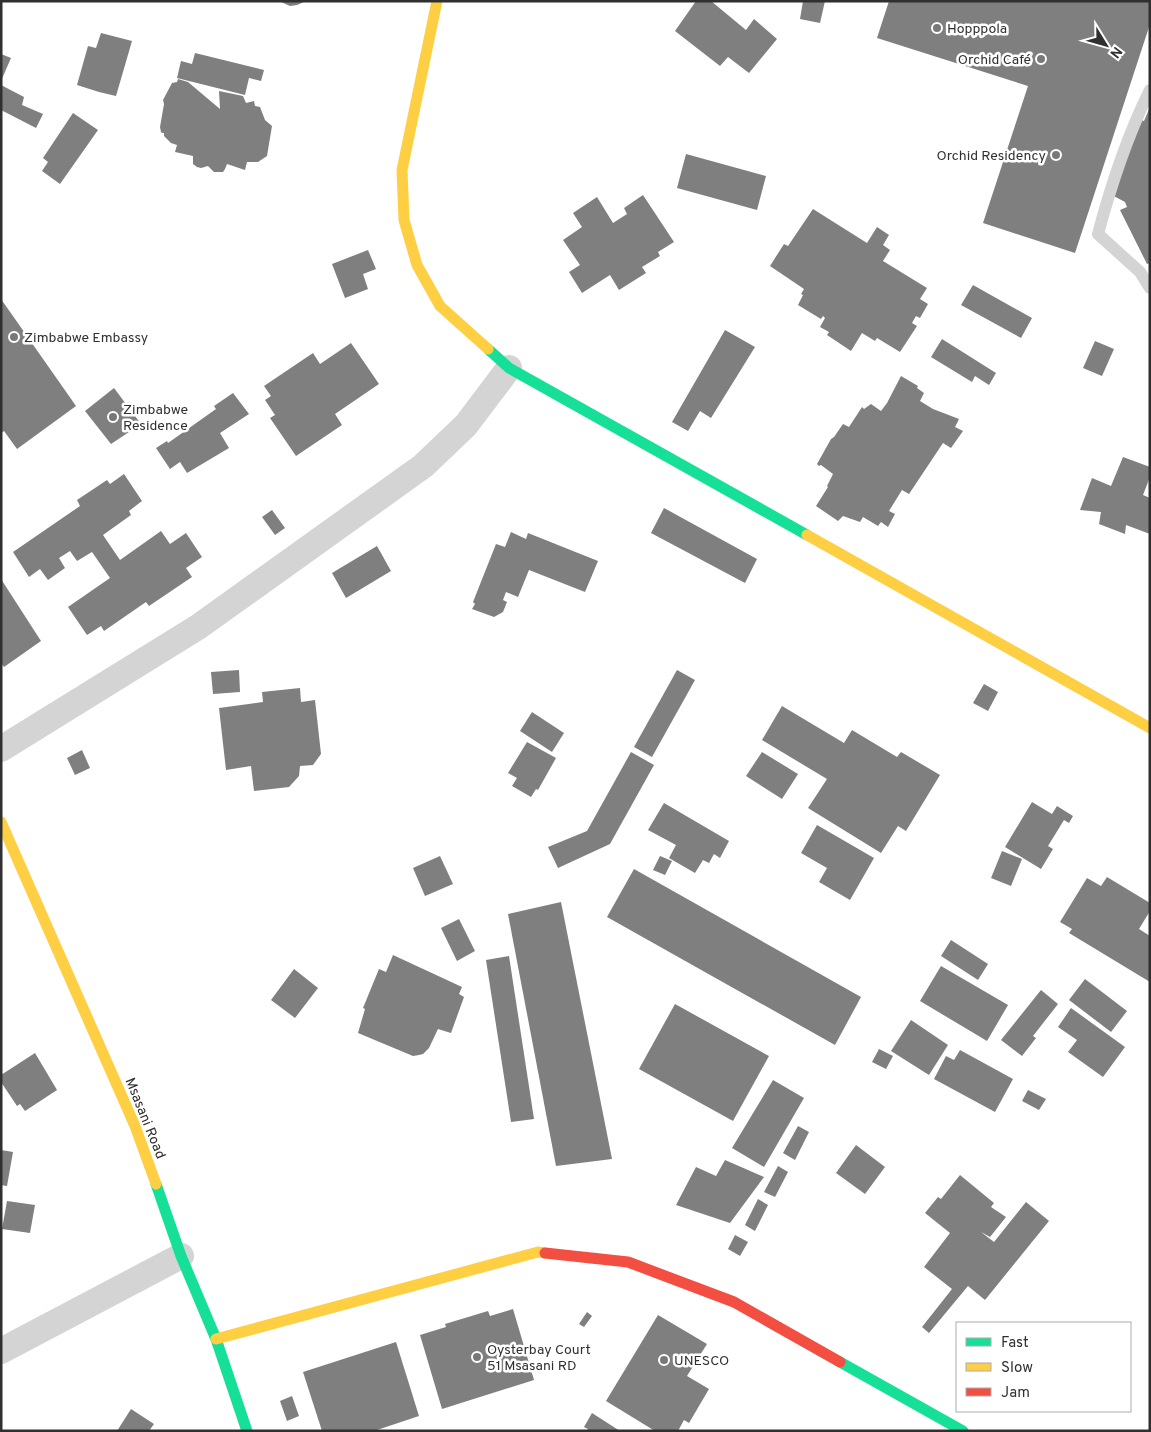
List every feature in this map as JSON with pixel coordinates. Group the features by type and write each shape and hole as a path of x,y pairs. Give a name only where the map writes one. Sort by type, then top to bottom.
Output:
{"street":[{"path":"437,1 402,170 404,220 417,265 440,306 509,368 1150,728"},
{"path":"1,749 198,627 423,466 466,425 509,368"},
{"name":"Msasani Road","path":"1,822 135,1126 181,1256 216,1339 247,1431"},
{"path":"216,1339 538,1252 628,1262 734,1302 963,1431"},
{"path":"1,1351 181,1256"}],"lane":[{"path":"1150,90 1109,190 1098,234 1140,272 1150,288"}],"building":[{"path":"279,1 306,1 290,6"},
{"path":"696,1 711,1 746,30 754,19 777,39 749,73 728,57 720,66 675,31"},
{"path":"803,1 825,1 820,23 800,19"},
{"name":"Orchid Residency","path":"889,1 1150,1 1150,24 1075,253 983,223 1028,86 877,38"},
{"path":"101,33 132,41 116,96 77,85 88,46 96,48"},
{"path":"195,53 264,70 261,81 249,78 245,95 177,78 181,61 192,64"},
{"path":"1,54 11,58 1,81"},
{"path":"178,79 188,82 220,109 219,91 243,96 246,103 254,101 255,106 260,107 265,120 272,126 267,156 258,162 247,162 245,170 227,164 223,172 214,172 208,166 201,168 193,164 193,156 175,152 177,145 171,143 164,136 160,127 163,100 172,83 177,82"},
{"path":"1,85 24,97 22,105 43,114 36,128 1,110"},
{"path":"1150,107 1150,263 1147,264 1120,210 1127,207 1125,202 1110,194 1141,120 1144,121"},
{"path":"73,113 98,130 60,184 42,171 48,162 43,158"},
{"path":"686,154 766,176 757,210 677,188"},
{"path":"643,195 674,242 658,252 660,256 642,267 646,273 619,290 610,275 582,293 569,272 580,265 563,240 582,227 573,213 597,197 613,223 627,214 624,208"},
{"path":"813,209 867,243 877,227 889,235 883,245 890,250 883,261 927,288 920,299 928,304 920,318 916,316 912,323 917,326 900,352 877,338 875,341 862,333 851,351 827,335 829,332 820,327 825,318 823,316 821,319 798,305 804,289 770,266 784,244 788,246"},
{"path":"368,250 376,269 363,274 368,289 345,298 332,264"},
{"path":"973,285 1032,318 1021,338 961,305"},
{"name":"Zimbabwe Embassy","path":"1,299 76,406 17,449 4,431 1,433"},
{"path":"725,330 755,347 711,418 700,411 688,431 672,422"},
{"path":"942,339 996,373 989,385 975,376 972,382 931,357"},
{"path":"1095,341 1114,349 1102,376 1083,368"},
{"path":"351,343 379,384 335,414 342,425 296,456 270,418 275,415 265,400 271,396 264,386 313,353 320,364"},
{"path":"901,376 918,386 917,388 924,393 920,401 933,409 959,419 955,427 963,431 951,448 943,443 909,494 902,490 889,511 895,514 888,527 881,522 878,526 863,517 860,522 843,516 838,521 816,506 828,487 833,474 817,464 831,439 843,424 849,427 862,407 864,409 871,404 881,411"},
{"name":"Zimbabwe Residence","path":"114,388 141,424 111,444 85,411"},
{"path":"233,393 249,414 220,433 229,448 187,473 180,462 170,469 156,448 167,441 168,443 216,409 214,406"},
{"path":"1123,457 1150,467 1150,477 1143,495 1150,498 1150,534 1126,525 1125,534 1099,524 1101,512 1080,510 1092,478 1111,486"},
{"path":"124,474 142,501 129,511 131,515 103,535 120,560 161,531 170,544 186,533 202,557 186,568 192,577 149,606 146,602 104,631 101,626 87,635 68,607 110,578 92,552 77,561 70,551 59,558 65,568 48,580 40,569 29,577 13,552 80,506 77,500 107,480 110,484"},
{"path":"664,508 757,559 745,583 651,533"},
{"path":"272,510 285,528 275,535 262,517"},
{"path":"511,532 526,539 528,533 598,561 585,592 529,570 518,597 506,592 503,600 507,602 503,612 494,617 472,609 496,544 505,547"},
{"path":"377,546 391,571 346,598 332,573"},
{"path":"1,579 41,641 4,667 1,663"},
{"path":"239,670 240,692 213,694 211,672"},
{"path":"677,670 695,680 652,757 634,747"},
{"path":"984,684 998,692 988,711 973,703"},
{"path":"300,688 301,702 315,700 321,754 313,765 300,766 299,776 289,787 254,791 251,766 226,770 219,708 263,702 262,692"},
{"path":"782,706 844,743 852,730 897,757 901,752 940,775 906,831 898,826 881,853 808,808 827,779 762,740"},
{"path":"532,712 564,733 552,752 520,731"},
{"path":"527,742 556,758 538,790 536,789 531,797 512,786 517,778 508,773"},
{"path":"82,750 90,768 75,775 67,758"},
{"path":"631,752 654,765 610,844 558,868 548,847 587,831"},
{"path":"762,752 798,774 782,799 746,776"},
{"path":"1032,802 1052,814 1057,806 1073,816 1069,823 1064,820 1048,846 1053,849 1041,869 1005,847"},
{"path":"664,803 729,841 720,858 714,854 709,863 703,860 695,873 669,858 676,845 648,830"},
{"path":"817,825 874,858 850,900 819,882 827,868 801,853"},
{"path":"1002,851 1022,859 1011,886 991,878"},
{"path":"440,856 453,884 425,896 413,868"},
{"path":"660,856 672,861 665,875 653,870"},
{"path":"634,869 861,997 835,1045 607,917"},
{"path":"1107,877 1150,903 1150,911 1139,929 1150,936 1150,982 1069,933 1072,929 1060,922 1087,878 1101,886"},
{"path":"561,902 612,1159 556,1166 508,914"},
{"path":"459,919 475,951 457,961 441,928"},
{"path":"951,940 988,964 978,980 941,956"},
{"path":"393,955 462,987 459,994 464,997 451,1033 438,1029 429,1048 423,1054 413,1056 358,1033 365,1009 363,1008 379,969 386,972"},
{"path":"509,956 534,1119 511,1122 486,960"},
{"path":"941,966 1008,1005 987,1041 920,1001"},
{"path":"294,969 318,988 295,1018 271,1000"},
{"path":"1085,979 1127,1011 1111,1032 1069,1000"},
{"path":"1041,990 1058,1004 1033,1036 1036,1038 1022,1056 1001,1040"},
{"path":"675,1004 769,1056 733,1121 639,1069"},
{"path":"1071,1008 1125,1047 1103,1077 1068,1052 1077,1040 1058,1027"},
{"path":"911,1020 948,1045 929,1075 891,1051"},
{"path":"879,1049 893,1056 886,1069 872,1062"},
{"path":"960,1050 1013,1079 995,1112 934,1079 946,1056 954,1060"},
{"path":"35,1053 57,1090 25,1111 20,1104 17,1106 1,1082 1,1075"},
{"path":"773,1080 804,1098 764,1167 732,1148"},
{"path":"1028,1090 1046,1099 1039,1110 1022,1101"},
{"path":"798,1126 809,1132 795,1160 783,1153"},
{"path":"856,1145 885,1167 865,1194 836,1173"},
{"path":"1,1150 13,1152 7,1186 1,1185"},
{"path":"725,1160 764,1177 730,1223 676,1205 696,1167 716,1176"},
{"path":"778,1166 788,1172 775,1197 764,1192"},
{"path":"960,1175 994,1203 991,1207 1006,1217 990,1237 981,1232 994,1242 1026,1202 1049,1221 985,1300 968,1286 929,1333 922,1327 952,1289 924,1267 950,1233 925,1213 938,1197 941,1199"},
{"path":"758,1199 768,1205 755,1231 745,1225"},
{"path":"7,1201 35,1205 30,1233 2,1229"},
{"path":"735,1235 748,1242 740,1256 728,1249"},
{"name":"Oysterbay Court 51 Msasani RD","path":"513,1309 534,1380 442,1409 420,1335 446,1327 445,1324 488,1311 490,1316"},
{"path":"587,1312 592,1316 584,1327 579,1324"},
{"name":"UNESCO","path":"658,1315 707,1344 687,1376 709,1389 689,1423 684,1420 678,1431 655,1431 606,1401"},
{"path":"396,1342 419,1416 374,1431 322,1431 303,1372"},
{"path":"292,1396 299,1416 287,1421 280,1401"},
{"path":"131,1409 154,1424 149,1431 117,1431"},
{"path":"592,1413 620,1431 587,1431 588,1429 584,1427"}],"traffic: fast":[{"path":"488,349 509,368 807,535"},
{"path":"156,1184 181,1256 216,1339 247,1431"},
{"path":"840,1362 963,1431"}],"traffic: slow":[{"path":"437,1 402,170 404,220 417,265 440,306 488,349"},
{"path":"807,535 1150,728"},
{"path":"1,822 135,1126 156,1184"},
{"path":"216,1339 538,1252 545,1253"}],"traffic: jam":[{"path":"545,1253 628,1262 734,1302 840,1362"}],"place":[{"name":"Hopppola","path":"937,28"},
{"name":"Orchid Café","path":"1041,59"},
{"name":"Orchid Residency","path":"1056,155"},
{"name":"Zimbabwe Embassy","path":"14,337"},
{"name":"Zimbabwe Residence","path":"113,417"},
{"name":"Oysterbay Court 51 Msasani RD","path":"477,1357"},
{"name":"UNESCO","path":"664,1360"}]}
